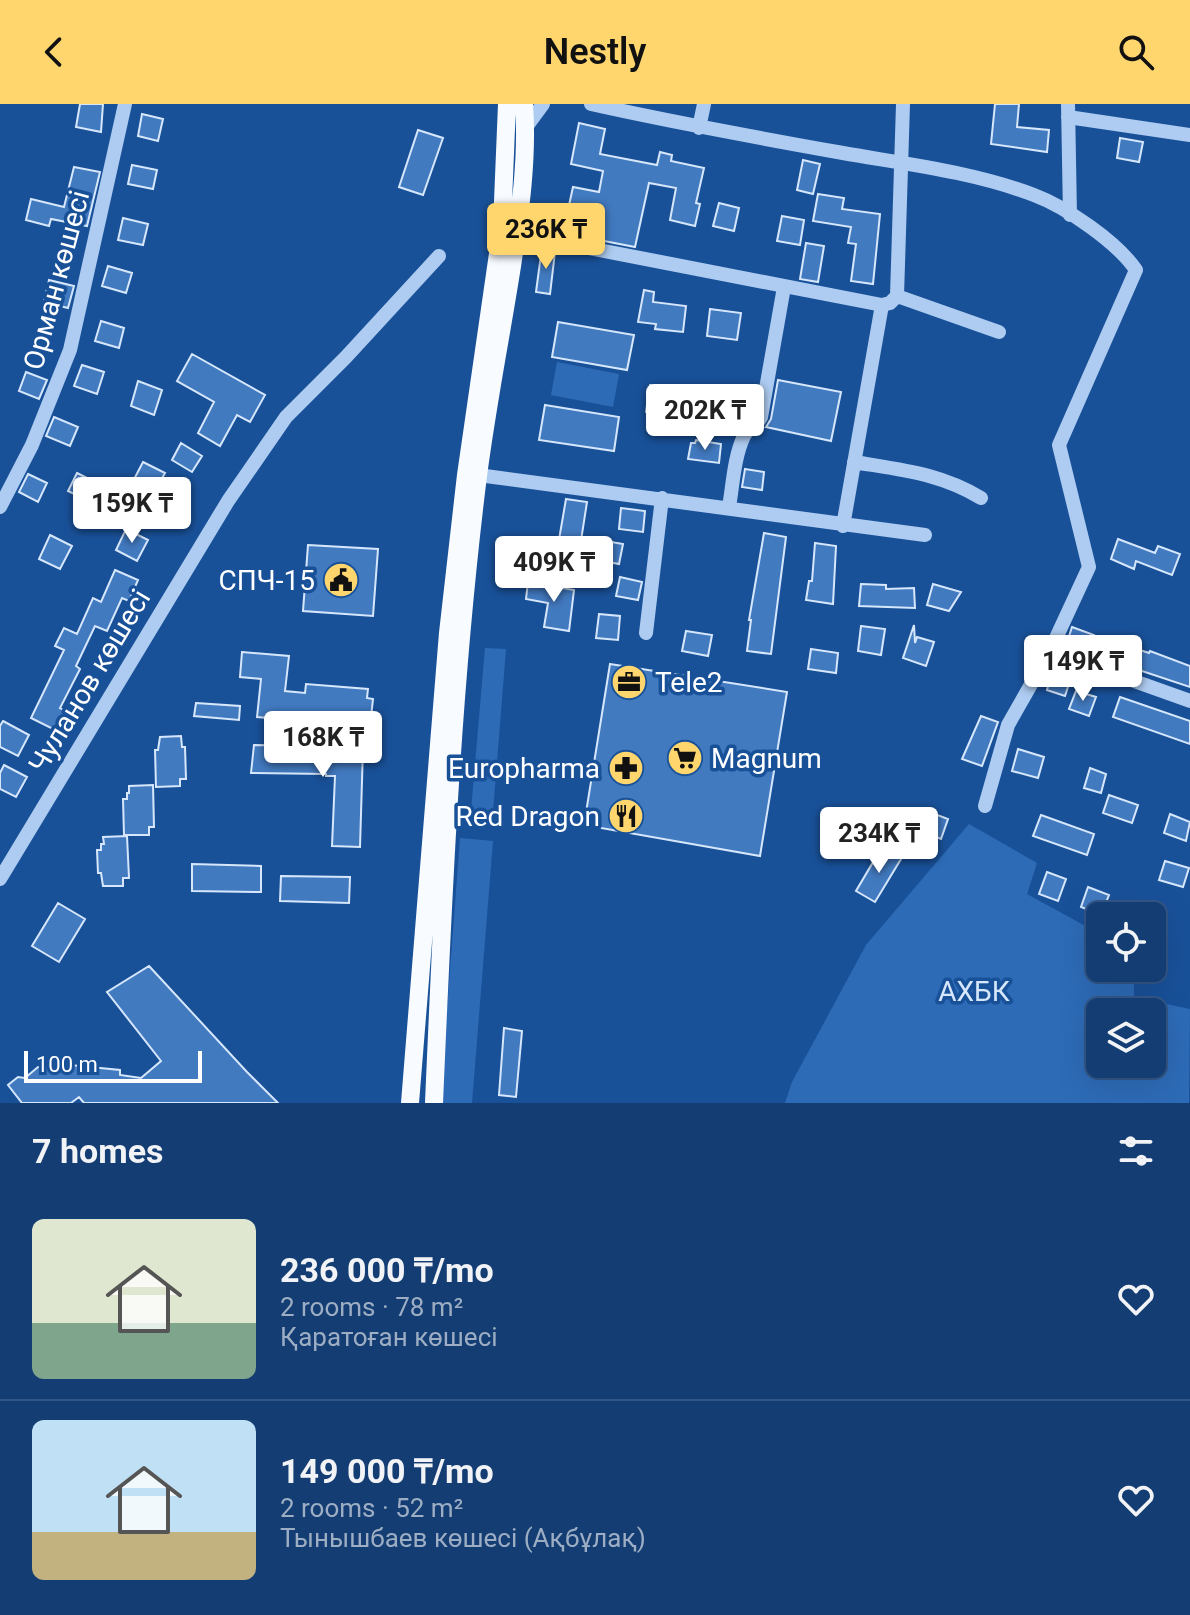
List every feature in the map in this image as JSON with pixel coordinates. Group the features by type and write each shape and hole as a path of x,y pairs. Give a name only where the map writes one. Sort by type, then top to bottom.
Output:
{"main road":[{"path":"434,1103 446,828 478,475 518,225 526,127 510,106"},
{"path":"410,1103 437,743 466,475 502,226 510,106"}],"street":[{"name":"Орман көшесі","path":"0,507 32,445 70,350 125,104"},
{"path":"526,127 543,104"},
{"path":"591,104 699,128 899,162 999,183 1037,196 1070,215 1117,247 1136,270 1059,445 1089,567 1050,651 1008,725 985,806"},
{"path":"699,128 704,104"},
{"path":"558,242 784,287 882,305 890,303 897,296 903,104"},
{"path":"1070,215 1068,111 1190,135"},
{"name":"Чуланов көшесі","path":"0,879 228,501 286,417 439,256"},
{"path":"729,507 737,459 745,434 756,426 761,417 784,287"},
{"path":"897,296 999,332"},
{"path":"843,526 882,305"},
{"path":"854,462 934,476 981,498"},
{"path":"478,475 925,535"},
{"path":"646,633 662,498"},
{"path":"1050,651 1190,701"}],"green space":[{"path":"557,362 619,374 613,407 551,395"},
{"path":"485,648 506,649 492,824 470,822"},
{"name":"АХБК","path":"969,824 1037,863 1027,894 1086,926 1086,982 1134,982 1134,997 1139,998 1086,998 1086,1078 1166,1078 1166,1004 1190,1009 1189,1103 785,1103 792,1082 866,945"},
{"path":"460,838 493,841 472,1103 440,1103"}],"building":[{"path":"80,104 103,104 101,132 76,127"},
{"path":"995,104 1019,104 1017,127 1049,130 1047,152 991,144"},
{"path":"142,114 163,119 158,141 138,136"},
{"path":"579,123 605,129 600,154 657,165 660,152 672,155 671,161 704,168 696,203 700,204 695,226 670,220 676,188 649,183 635,247 563,233 573,187 599,192 603,171 571,164"},
{"path":"418,130 443,138 423,195 399,187"},
{"path":"1120,138 1143,142 1139,162 1117,158"},
{"path":"803,160 820,164 813,194 797,190"},
{"path":"132,165 157,170 153,189 128,184"},
{"path":"74,167 100,172 87,226 51,219 49,226 26,220 31,199 64,207"},
{"path":"818,194 844,198 842,209 880,214 873,284 851,281 856,244 848,243 851,227 813,221"},
{"path":"719,203 739,208 734,231 713,226"},
{"path":"782,216 804,220 800,245 777,241"},
{"path":"123,218 148,224 143,245 118,240"},
{"path":"806,243 824,246 818,282 800,279"},
{"path":"542,247 555,252 550,294 536,292"},
{"path":"108,266 132,273 126,293 102,286"},
{"path":"49,280 74,286 68,308 44,302"},
{"path":"644,290 654,292 653,302 686,306 683,332 655,329 656,324 638,322"},
{"path":"710,309 741,313 737,340 707,336"},
{"path":"101,321 124,328 119,348 95,341"},
{"path":"558,322 634,335 627,370 552,357"},
{"path":"192,354 265,395 250,422 237,415 220,446 198,433 214,402 177,381"},
{"path":"82,365 104,372 97,394 74,386"},
{"path":"26,372 47,380 39,399 19,391"},
{"path":"778,380 841,392 831,441 766,427 771,419"},
{"path":"138,381 162,390 154,415 131,406"},
{"path":"650,385 695,391 691,419 646,412"},
{"path":"545,405 619,417 614,451 539,440"},
{"path":"54,417 78,427 70,446 46,436"},
{"path":"696,440 721,444 719,463 688,459 691,443"},
{"path":"181,443 202,456 192,472 172,460"},
{"path":"143,462 165,473 153,495 132,483"},
{"path":"745,469 764,472 762,490 742,487"},
{"path":"77,473 103,486 95,504 68,491"},
{"path":"28,474 47,483 38,502 19,492"},
{"path":"566,499 587,502 578,560 556,557"},
{"path":"621,508 645,511 643,532 619,529"},
{"path":"126,529 148,540 137,561 116,550"},
{"path":"764,533 786,537 771,654 747,651 749,620"},
{"path":"50,535 72,546 60,569 39,559"},
{"path":"1118,539 1155,553 1158,546 1180,554 1172,575 1136,561 1134,569 1111,559"},
{"path":"600,540 623,544 619,564 597,560"},
{"path":"815,543 836,546 833,604 806,600 809,581 812,581"},
{"name":"СПЧ-15","path":"308,545 378,549 373,616 303,611"},
{"path":"115,570 138,580 129,601 122,598 107,631 95,626 76,666 80,669 60,708 65,711 55,730 31,718 64,650 55,646 64,628 77,634 93,598 101,602"},
{"path":"620,577 642,582 638,600 616,596"},
{"path":"528,582 574,590 569,631 544,627 548,603 526,599"},
{"path":"861,584 886,585 886,589 914,588 915,608 859,606"},
{"path":"933,584 961,592 949,611 927,605"},
{"path":"599,614 620,616 618,640 596,638"},
{"path":"914,625 915,643 917,637 934,642 926,666 903,658"},
{"path":"861,626 885,629 881,655 858,651"},
{"path":"1072,627 1094,635 1088,653 1066,646"},
{"path":"686,631 712,635 708,656 682,651"},
{"path":"1115,642 1190,666 1190,687 1109,660"},
{"path":"811,649 838,653 836,673 808,669"},
{"path":"242,652 289,656 285,691 305,693 306,684 368,689 367,698 373,699 371,717 366,716 365,726 257,717 261,679 240,677"},
{"name":"Magnum","path":"610,664 787,692 760,856 584,825"},
{"path":"1052,672 1071,678 1065,696 1047,690"},
{"path":"1076,691 1096,697 1089,716 1069,709"},
{"path":"1120,697 1190,721 1190,744 1113,717"},
{"path":"196,703 240,706 239,720 194,716"},
{"path":"981,716 998,722 982,766 962,759"},
{"path":"3,721 29,735 18,756 0,747 0,726"},
{"path":"181,736 182,747 185,747 186,779 180,779 180,786 156,787 155,750 158,750 160,737"},
{"path":"329,743 363,748 360,847 332,846 335,776 251,773 254,745 321,746"},
{"path":"1018,749 1044,757 1038,778 1012,771"},
{"path":"4,765 27,777 16,797 0,789 0,773"},
{"path":"1090,768 1106,774 1101,793 1084,788"},
{"path":"153,785 154,827 149,827 149,835 124,835 123,799 127,799 129,786"},
{"path":"1109,795 1138,805 1132,823 1103,813"},
{"path":"932,813 948,819 941,839 924,832"},
{"path":"1170,814 1190,822 1186,841 1164,833"},
{"path":"1041,815 1094,834 1087,855 1033,836"},
{"path":"127,836 129,878 123,878 123,886 103,886 101,873 98,873 97,850 101,850 101,844 104,844 103,837"},
{"path":"882,847 901,859 875,902 856,891"},
{"path":"1165,861 1189,868 1183,887 1159,880"},
{"path":"192,864 261,866 261,892 192,891"},
{"path":"1047,872 1066,879 1058,901 1039,894"},
{"path":"281,876 350,877 349,903 280,901"},
{"path":"1088,887 1109,895 1106,902 1086,902 1086,909 1081,907"},
{"path":"58,903 85,919 59,962 32,946"},
{"path":"149,966 278,1103 84,1103 79,1097 71,1103 22,1103 8,1085 18,1077 25,1078 38,1067 48,1069 50,1063 120,1070 120,1075 141,1078 161,1061 107,992"},
{"path":"504,1028 522,1031 516,1097 499,1095"}],"place":[{"name":"СПЧ-15","path":"341,580"},
{"name":"Tele2","path":"629,682"},
{"name":"Magnum","path":"685,758"},
{"name":"Europharma","path":"626,768"},
{"name":"Red Dragon","path":"626,816"}]}
